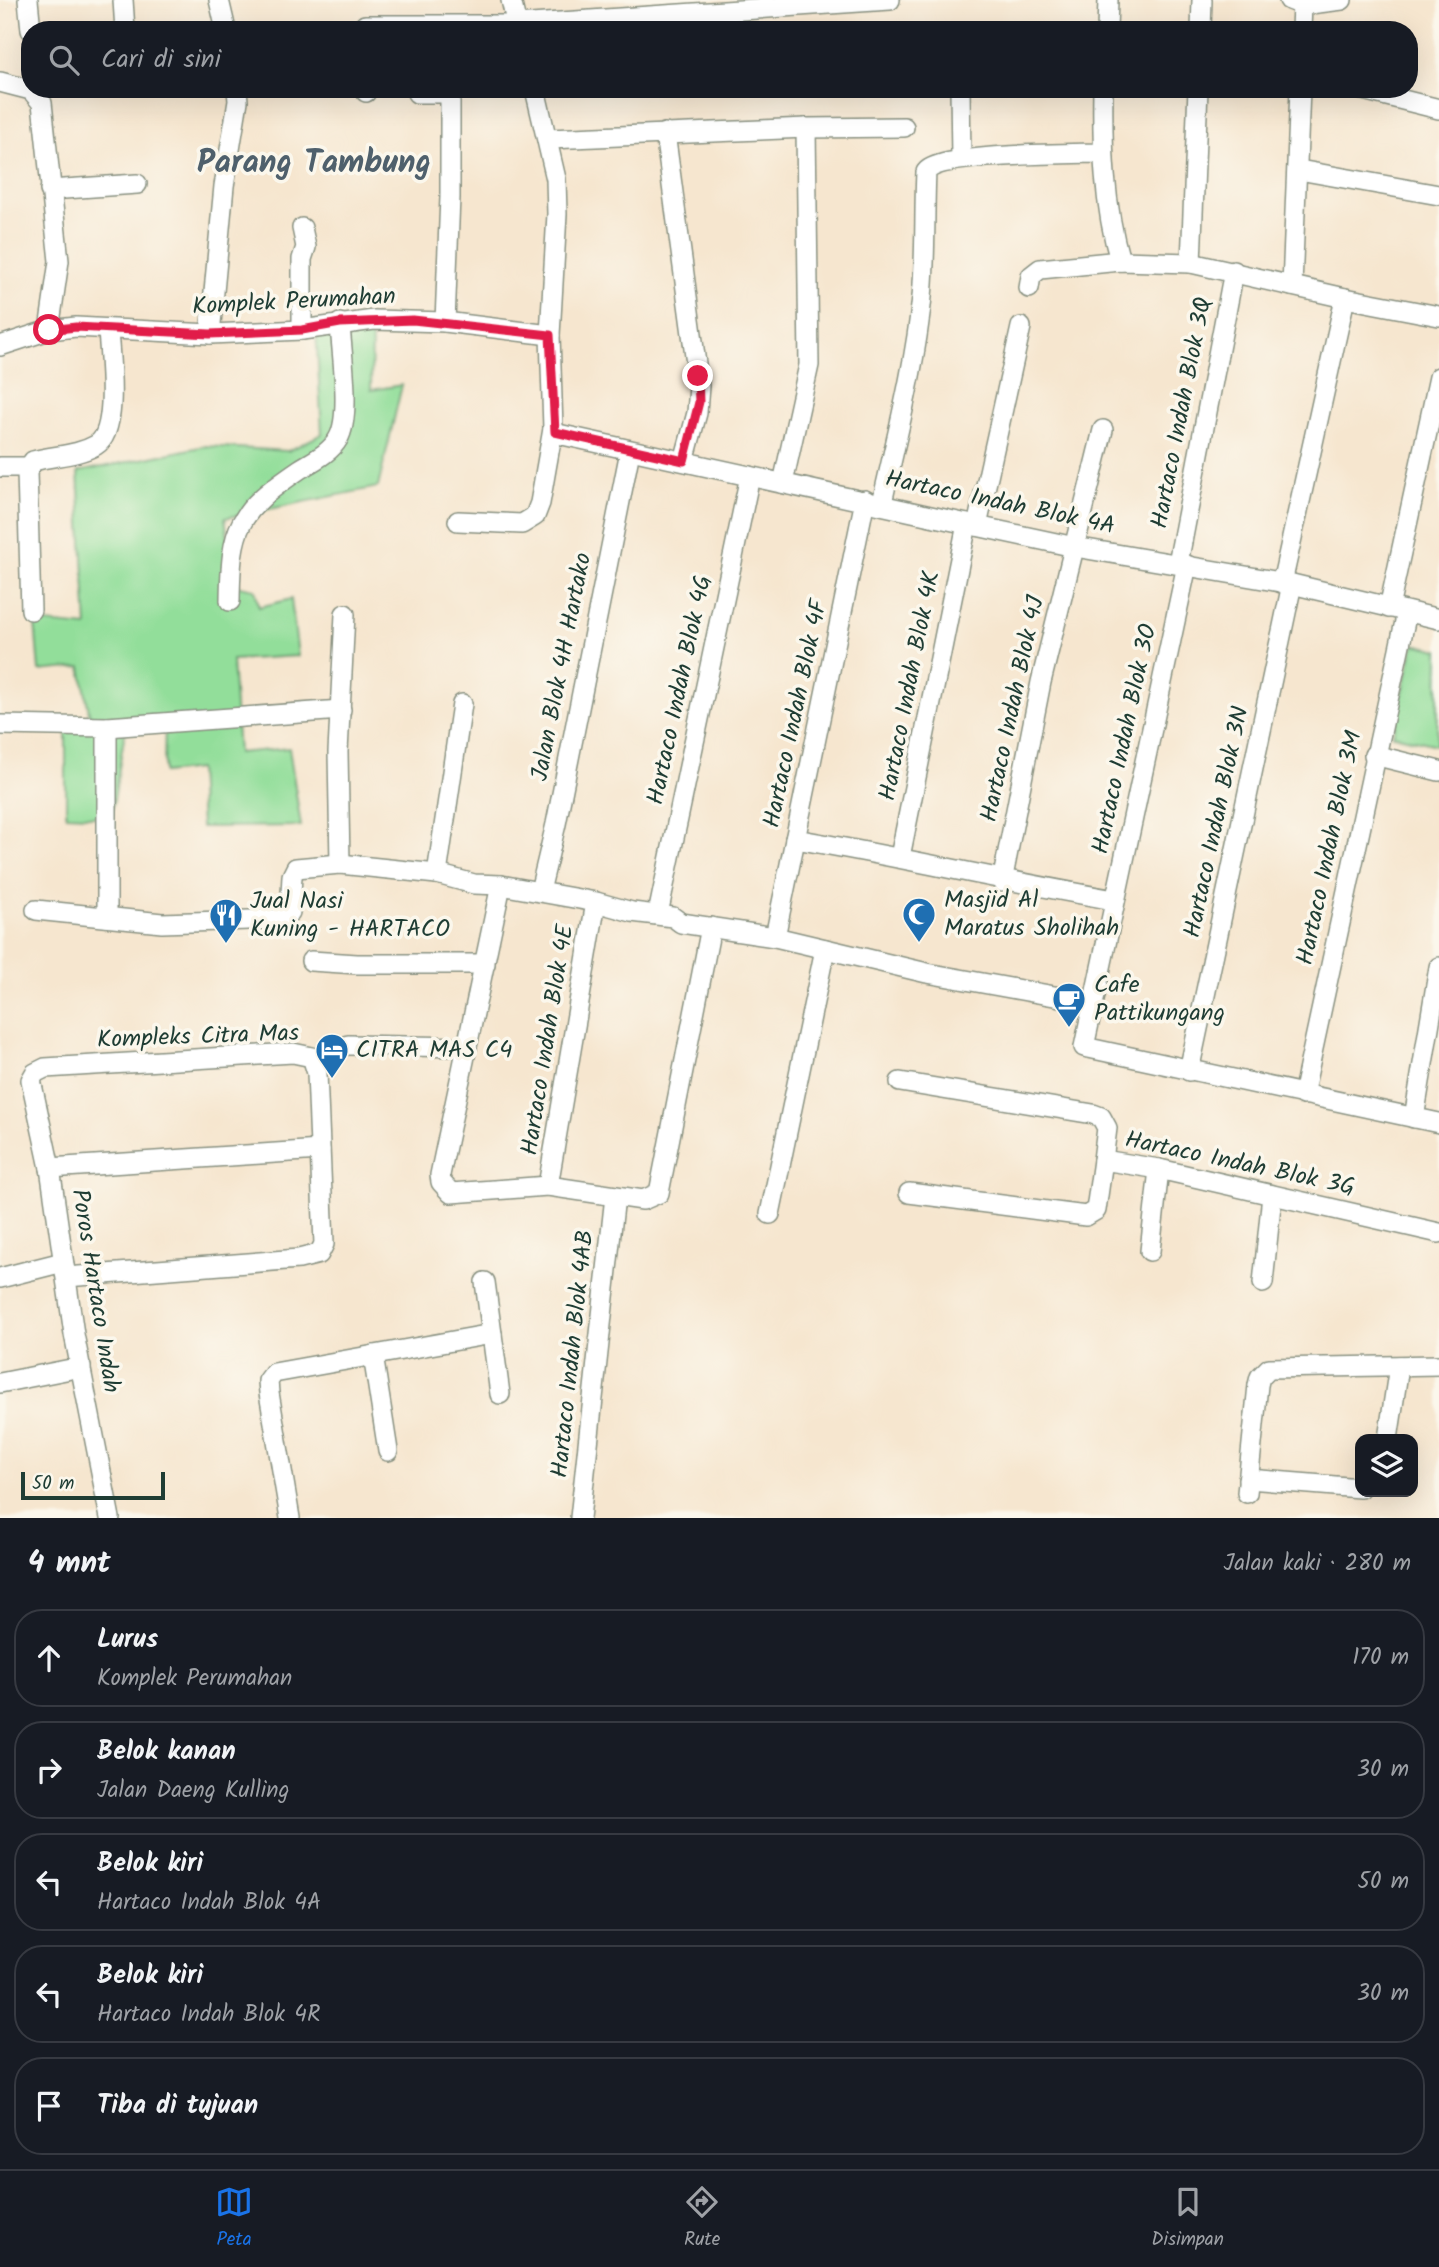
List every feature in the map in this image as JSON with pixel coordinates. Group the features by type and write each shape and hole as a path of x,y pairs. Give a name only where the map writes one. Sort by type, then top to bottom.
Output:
{"street":[{"path":"28,0 30,21"},
{"path":"123,0 124,21"},
{"path":"219,0 224,21"},
{"path":"511,0 516,21"},
{"path":"600,21 890,0"},
{"path":"1107,21 1108,0"},
{"path":"1201,21 1202,0"},
{"path":"1299,21 1296,2 1342,0"},
{"path":"0,82 21,87"},
{"path":"38,98 42,103 59,261 49,330"},
{"path":"210,334 215,260 238,98"},
{"path":"445,322 450,197 450,98"},
{"path":"458,521 522,524 535,516 540,503 553,429 550,335 557,214 556,179 538,98"},
{"path":"960,98 961,159"},
{"path":"1103,98 1102,153 1112,231 1120,261"},
{"path":"1191,263 1198,98"},
{"path":"1292,286 1300,98"},
{"path":"1395,98 1439,109"},
{"path":"549,139 806,128 904,127"},
{"path":"783,484 809,365 806,128"},
{"path":"665,133 699,386 697,413 684,461"},
{"path":"873,502 912,372 924,271 926,172 932,165 961,159 1102,153"},
{"path":"1298,170 1439,195"},
{"path":"50,190 137,184"},
{"path":"302,228 306,247 301,272 302,330"},
{"path":"1029,288 1031,276 1040,269 1120,261 1191,263 1439,316"},
{"name":"Hartaco Indah Blok 3Q","path":"1182,564 1234,271"},
{"name":"Hartaco Indah Blok 3N","path":"1189,1071 1345,298"},
{"name":"Komplek Perumahan","path":"0,346 49,330 76,327 210,334 302,330 340,323 445,322 550,335"},
{"path":"230,601 231,557 242,519 261,497 328,450 338,439 344,414 340,323"},
{"name":"Hartaco Indah Blok 4K","path":"900,857 972,525 1021,327"},
{"path":"31,610 26,482 30,467 33,461 90,448 107,434 111,416 108,329"},
{"name":"Hartaco Indah Blok 3M","path":"1303,1095 1374,755 1439,377"},
{"name":"Hartaco Indah Blok 4A","path":"553,429 558,434 630,451 972,525 1075,547 1287,584 1439,619"},
{"name":"Hartaco Indah Blok 4J","path":"1002,882 1041,682 1103,430"},
{"name":"Jalan Blok 4H Hartako","path":"540,891 556,824 630,451"},
{"path":"0,467 30,467"},
{"name":"Hartaco Indah Blok 4G","path":"658,914 750,476"},
{"name":"Hartaco Indah Blok 4F","path":"775,937 873,502"},
{"name":"Hartaco Indah Blok 3O","path":"1182,564 1084,1048 1189,1071"},
{"path":"340,864 338,751 345,614"},
{"path":"437,874 462,704"},
{"path":"0,725 107,727 341,710"},
{"path":"107,727 107,917"},
{"path":"1374,755 1439,771"},
{"path":"795,839 900,857 1002,882 1115,900"},
{"path":"36,910 162,923 278,919 290,912 292,876 296,868 340,864 437,874 474,884 540,891 632,912 673,917 681,923 775,937 927,973 1093,1003"},
{"path":"501,885 440,1175 441,1182 451,1193 548,1186 649,1200 662,1189 710,927"},
{"name":"Hartaco Indah Blok 4E","path":"548,1186 596,902"},
{"path":"770,1214 825,949"},
{"path":"311,961 357,964 485,964"},
{"path":"1414,1118 1439,967"},
{"path":"348,1045 467,1047"},
{"name":"Kompleks Citra Mas","path":"35,1073 45,1068 305,1055 312,1057 317,1073 324,1244 319,1254 299,1259 65,1269"},
{"path":"1189,1071 1439,1123"},
{"name":"Poros Hartaco Indah","path":"35,1073 32,1086 50,1168 81,1367 110,1518"},
{"path":"900,1082 1101,1117 1107,1128 1102,1160"},
{"path":"50,1168 320,1150"},
{"name":"Hartaco Indah Blok 3G","path":"909,1193 1086,1216 1096,1210 1102,1160 1159,1169 1439,1233"},
{"path":"1150,1251 1159,1169"},
{"path":"1263,1283 1272,1195"},
{"name":"Hartaco Indah Blok 4AB","path":"580,1518 615,1196"},
{"path":"0,1278 65,1269"},
{"path":"485,1282 500,1394"},
{"path":"290,1518 268,1381 274,1373 492,1334"},
{"path":"373,1354 388,1451"},
{"path":"1355,1488 1248,1486 1258,1385 1265,1371 1273,1367 1439,1365"},
{"path":"1389,1434 1399,1366"},
{"path":"0,1383 81,1367"}],"green space":[{"path":"372,328 371,390 402,385 378,487 225,518 235,585 255,589 259,607 291,599 298,656 232,660 238,753 289,748 301,826 201,827 198,769 164,773 165,721 126,726 111,817 66,815 66,728 91,724 81,667 39,671 35,622 87,627 78,472 205,446 288,451 322,434 316,329"},
{"path":"1414,644 1439,650 1437,745 1393,735"}],"place":[{"name":"Masjid Al Maratus Sholihah","path":"919,944"},
{"name":"Jual Nasi Kuning - HARTACO","path":"226,945"},
{"name":"Cafe Pattikungang","path":"1069,1029"},
{"name":"CITRA MAS C4","path":"332,1080"}],"district":[{"name":"Parang Tambung","path":"314,163"}],"route":[{"path":"49,330 76,327 210,334 302,330 374,320 413,320 550,335 555,432 684,461 699,402 698,376"}]}
